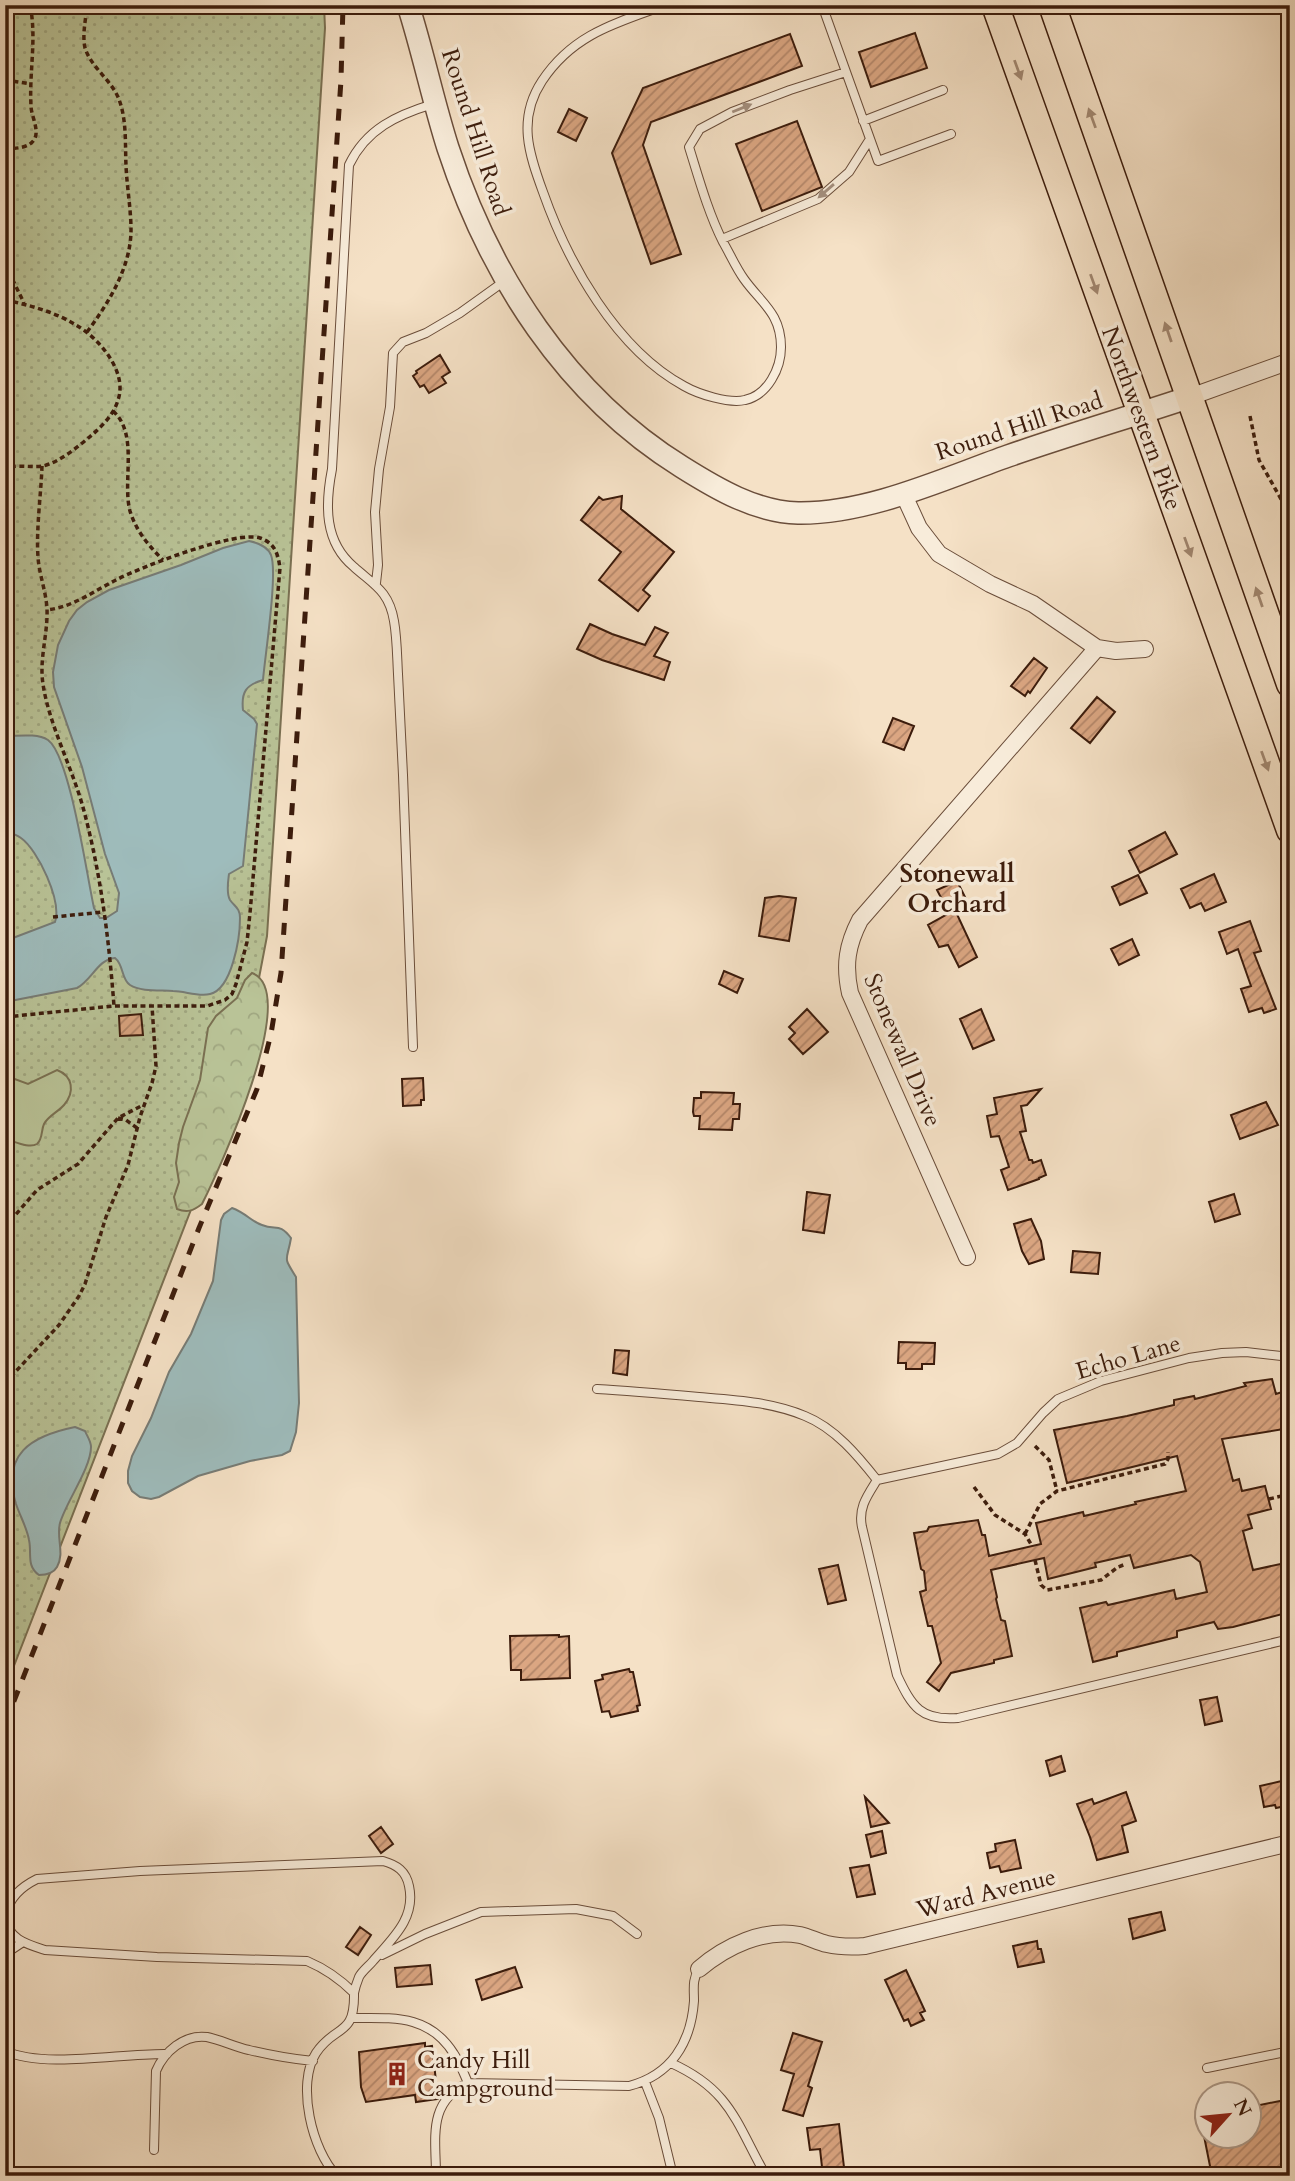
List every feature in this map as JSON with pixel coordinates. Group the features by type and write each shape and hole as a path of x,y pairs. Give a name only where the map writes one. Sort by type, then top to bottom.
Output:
{"main road":[{"name":"Northwestern Pike","path":"995,5 1290,830"},
{"name":"Northwestern Pike","path":"1052,5 1290,684"}],"street":[{"name":"Round Hill Road","path":"408,5 447,146 468,204 485,242 542,338 605,408 650,445 716,488 756,506 797,513 849,509 1190,397"},
{"path":"1190,397 1290,361"},
{"path":"904,493 919,528 939,554 990,584 1033,604 1097,648 1116,651 1145,649"},
{"name":"Stonewall Drive","path":"967,1257 850,992 846,975 846,953 860,920 1097,648"},
{"name":"Ward Avenue","path":"699,1969 731,1948 760,1936 783,1933 802,1935 845,1947 865,1946 1290,1843"}],"lane":[{"path":"666,5 603,27 581,41 562,58 542,80 533,97 528,120 529,154 553,221 590,292 619,330 666,375 708,396 740,401 748,400 760,392 771,381 778,368 780,335 768,305 743,279 722,239 705,198 689,147 699,129 732,111 846,72"},
{"path":"822,5 878,161 951,134"},
{"path":"863,121 943,90"},
{"path":"414,1047 395,623 386,597 376,583 353,566 338,550 331,534 327,492 331,469 349,165 363,142 380,126 406,112 435,103"},
{"path":"722,239 818,199 849,172 870,139"},
{"path":"376,583 378,565 375,512 379,469 390,407 393,353 403,342 426,333 460,313 506,279"},
{"name":"Echo Lane","path":"877,1480 998,1454 1017,1443 1058,1399 1101,1381 1189,1358 1222,1353 1246,1352 1290,1357"},
{"path":"597,1389 740,1401 781,1408 807,1416 830,1430 863,1461 877,1480 862,1508 862,1527 897,1675 907,1696 920,1712 929,1717 958,1718 1290,1639"},
{"path":"337,2176 314,2138 307,2091 313,2061 316,2053 346,2028 352,2018 354,1993 359,1976 399,1933 410,1909 411,1894 403,1871 394,1864 383,1861 51,1876 25,1885 15,1895 5,1916 6,1926 12,1935 45,1950 158,1957 307,1961 341,1979 354,1993"},
{"path":"376,1958 425,1934 481,1912 576,1909 614,1916 637,1934"},
{"path":"5,1954 23,1941"},
{"path":"436,2176 436,2123 439,2109 447,2097 468,2083 629,2086 645,2082 659,2074 671,2063 690,2023 694,2000 693,1983 699,1969"},
{"path":"352,2018 415,2021 432,2030 454,2053 468,2083"},
{"path":"154,2150 156,2071 161,2059 185,2040 200,2037 282,2058 313,2061"},
{"path":"5,2050 18,2056 46,2060 167,2054"},
{"path":"1207,2068 1290,2051"},
{"path":"671,2063 691,2072 722,2098 766,2176"},
{"path":"645,2082 659,2118 673,2176"},
{"path":"311,2176 318,2176"}],"path":[{"path":"5,149 28,145 36,137 31,109 33,33 30,5"},
{"path":"87,5 84,39 86,50 114,90 121,108 131,234 125,265 99,316 87,332"},
{"path":"5,80 31,84"},
{"path":"5,264 25,304"},
{"path":"5,300 25,304 75,324 87,332 107,355 120,382 119,400 113,411 87,440 42,466 19,464 5,468"},
{"path":"113,411 121,419 124,429 130,509 142,536 163,560"},
{"path":"1250,416 1259,460 1290,515"},
{"path":"42,466 38,559 47,610 42,660 43,682 51,717 84,811 96,862 111,965 114,1006"},
{"path":"5,1017 114,1006 207,1006 225,1000 232,994 247,942 280,568 275,548 262,538 252,536 227,540 163,560 65,606 47,610"},
{"path":"52,917 104,912"},
{"path":"5,1383 42,1345 85,1284 106,1217 128,1166 152,1083 156,1066 152,1006"},
{"path":"5,1227 37,1190 78,1164 118,1118 145,1104"},
{"path":"118,1118 137,1128"},
{"path":"1035,1446 1049,1460 1056,1491"},
{"path":"1025,1534 1040,1504 1056,1491 1165,1464 1168,1452"},
{"path":"974,1487 995,1515 1025,1534 1032,1546"},
{"path":"1269,1499 1290,1494"},
{"path":"1035,1560 1041,1585 1047,1590 1101,1580 1126,1564"}],"green space":[{"path":"5,5 324,5 325,28 267,936 246,1046 206,1171 5,1689"},
{"path":"252,973 265,987 268,1013 252,1084 224,1157 202,1204 190,1211 177,1209 174,1197 179,1182 176,1163 179,1143 200,1080 208,1028 216,1016 237,998 245,980"},
{"path":"57,1070 69,1080 70,1095 64,1105 46,1121 39,1142 30,1146 5,1139 5,1078 28,1084"}],"water":[{"path":"249,541 262,545 271,555 273,579 263,680 252,684 243,698 243,710 257,724 243,866 229,874 228,880 229,897 240,918 236,950 224,983 218,990 201,995 145,990 127,982 115,958 104,962 77,988 5,1002 5,941 55,922 56,913 52,889 41,864 28,844 5,832 5,736 38,736 48,740 56,751 70,792 94,908 100,918 106,918 117,911 119,893 105,854 82,767 54,687 53,672 58,645 77,610 109,590"},
{"path":"232,1208 258,1224 280,1228 291,1238 287,1258 296,1277 299,1403 296,1432 290,1451 198,1476 159,1497 140,1497 132,1491 128,1483 132,1456 169,1372 191,1334 213,1281 221,1220"},
{"path":"75,1427 85,1431 91,1445 90,1455 60,1523 59,1562 51,1573 39,1575 32,1568 28,1536 12,1487 13,1472 16,1460 33,1442"}],"building":[{"path":"915,33 927,68 871,87 859,52"},
{"path":"790,34 802,66 651,122 643,145 681,254 651,264 612,153 643,88"},
{"path":"569,109 587,118 576,141 558,132"},
{"path":"797,121 822,187 762,211 736,144"},
{"path":"440,355 450,372 442,377 446,383 429,393 424,385 420,387 413,376 416,371"},
{"path":"622,496 621,509 674,552 643,590 650,596 638,611 599,580 621,552 581,520 599,497 603,500"},
{"path":"590,624 645,645 655,627 668,633 654,656 670,662 664,680 577,649"},
{"path":"1034,658 1047,668 1025,696 1011,686"},
{"path":"1097,697 1115,712 1090,743 1071,728"},
{"path":"893,718 914,726 904,750 883,742"},
{"path":"1165,832 1177,854 1140,873 1129,851"},
{"path":"1214,874 1226,902 1205,911 1201,903 1190,908 1181,889"},
{"path":"1138,875 1147,893 1120,905 1112,887"},
{"path":"957,881 966,899 947,909 937,890"},
{"path":"765,898 796,898 789,941 759,936"},
{"path":"955,910 977,957 959,967 948,945 939,947 928,925"},
{"path":"1250,921 1261,951 1254,953 1276,1009 1264,1013 1262,1008 1249,1012 1241,989 1251,986 1238,949 1227,954 1219,932"},
{"path":"1132,939 1139,955 1119,965 1111,949"},
{"path":"724,971 743,979 737,993 719,984"},
{"path":"807,1009 828,1032 803,1054 789,1039 795,1033 789,1027"},
{"path":"981,1009 994,1040 973,1049 960,1019"},
{"path":"141,1014 143,1035 120,1036 119,1016"},
{"path":"423,1078 424,1100 421,1100 421,1105 403,1106 402,1079"},
{"path":"1041,1089 1027,1105 1021,1106 1026,1131 1020,1132 1029,1160 1033,1163 1041,1160 1046,1175 1008,1190 1001,1170 1009,1167 999,1136 991,1137 987,1116 997,1114 994,1098"},
{"path":"701,1092 734,1093 733,1104 740,1104 739,1119 733,1119 732,1130 699,1129 700,1116 694,1116 693,1112 694,1098 701,1098"},
{"path":"1266,1102 1278,1125 1240,1139 1231,1115"},
{"path":"807,1192 830,1195 824,1233 803,1230"},
{"path":"1234,1194 1240,1214 1215,1222 1209,1202"},
{"path":"1031,1219 1041,1241 1044,1259 1029,1264 1014,1224"},
{"path":"1073,1251 1100,1253 1098,1274 1071,1272"},
{"path":"899,1342 935,1343 934,1364 922,1364 922,1369 906,1369 906,1363 898,1363"},
{"path":"615,1350 629,1351 627,1375 613,1373"},
{"path":"1272,1379 1276,1394 1282,1392 1290,1428 1222,1439 1233,1481 1239,1479 1242,1491 1265,1486 1271,1509 1248,1515 1252,1528 1243,1531 1253,1570 1290,1562 1290,1612 1233,1627 1218,1629 1214,1622 1177,1631 1177,1637 1117,1652 1117,1656 1093,1662 1080,1608 1106,1602 1108,1605 1174,1590 1176,1599 1207,1592 1200,1562 1191,1555 1134,1568 1130,1555 1095,1563 1096,1567 1048,1579 1044,1558 991,1570 1001,1620 1005,1621 1012,1656 951,1673 939,1691 927,1682 941,1663 920,1592 926,1590 914,1533 927,1531 929,1527 978,1520 982,1535 985,1535 989,1556 1041,1544 1036,1523 1083,1512 1084,1516 1186,1491 1177,1456 1067,1483 1054,1430 1127,1416 1174,1405 1174,1400 1194,1396 1195,1399 1246,1386 1244,1383"},
{"path":"838,1565 846,1600 828,1604 819,1569"},
{"path":"510,1636 569,1636 570,1678 521,1680 521,1670 511,1670"},
{"path":"629,1669 633,1672 640,1705 637,1706 638,1711 611,1717 609,1711 602,1712 595,1681 603,1679 602,1675"},
{"path":"1217,1697 1222,1721 1205,1725 1200,1700"},
{"path":"1061,1756 1065,1771 1050,1776 1046,1761"},
{"path":"1290,1779 1290,1805 1264,1807 1260,1786"},
{"path":"1126,1792 1136,1821 1122,1826 1128,1852 1097,1860 1077,1804 1092,1799 1094,1804"},
{"path":"865,1797 889,1823 871,1827"},
{"path":"381,1827 393,1844 381,1853 369,1836"},
{"path":"882,1831 886,1853 871,1857 866,1835"},
{"path":"1015,1840 1021,1868 1001,1872 999,1866 990,1868 987,1853 996,1851 995,1844"},
{"path":"869,1865 875,1894 857,1897 850,1868"},
{"path":"1161,1912 1165,1930 1133,1939 1129,1919"},
{"path":"360,1927 371,1935 358,1955 346,1947"},
{"path":"1037,1941 1044,1962 1018,1967 1013,1946"},
{"path":"430,1965 432,1984 397,1987 395,1968"},
{"path":"515,1967 522,1987 482,2000 476,1980"},
{"path":"906,1970 925,2011 920,2013 924,2020 911,2026 908,2019 904,2021 885,1980"},
{"path":"793,2033 822,2042 808,2086 812,2088 803,2116 783,2110 794,2074 781,2070"},
{"name":"Candy Hill Campground","path":"425,2043 425,2047 432,2046 438,2099 416,2102 415,2095 366,2102 361,2087 359,2052"},
{"path":"1290,2099 1290,2176 1212,2176 1207,2150 1264,2150 1264,2104"},
{"path":"839,2124 845,2176 823,2176 820,2149 810,2150 807,2128"}],"railway":[{"path":"5,1724 199,1228 257,1089 271,1034 281,973 341,80 343,5"}],"place":[{"name":"Candy Hill Campground","path":"397,2074"}],"district":[{"name":"Stonewall Orchard","path":"957,888"}]}
